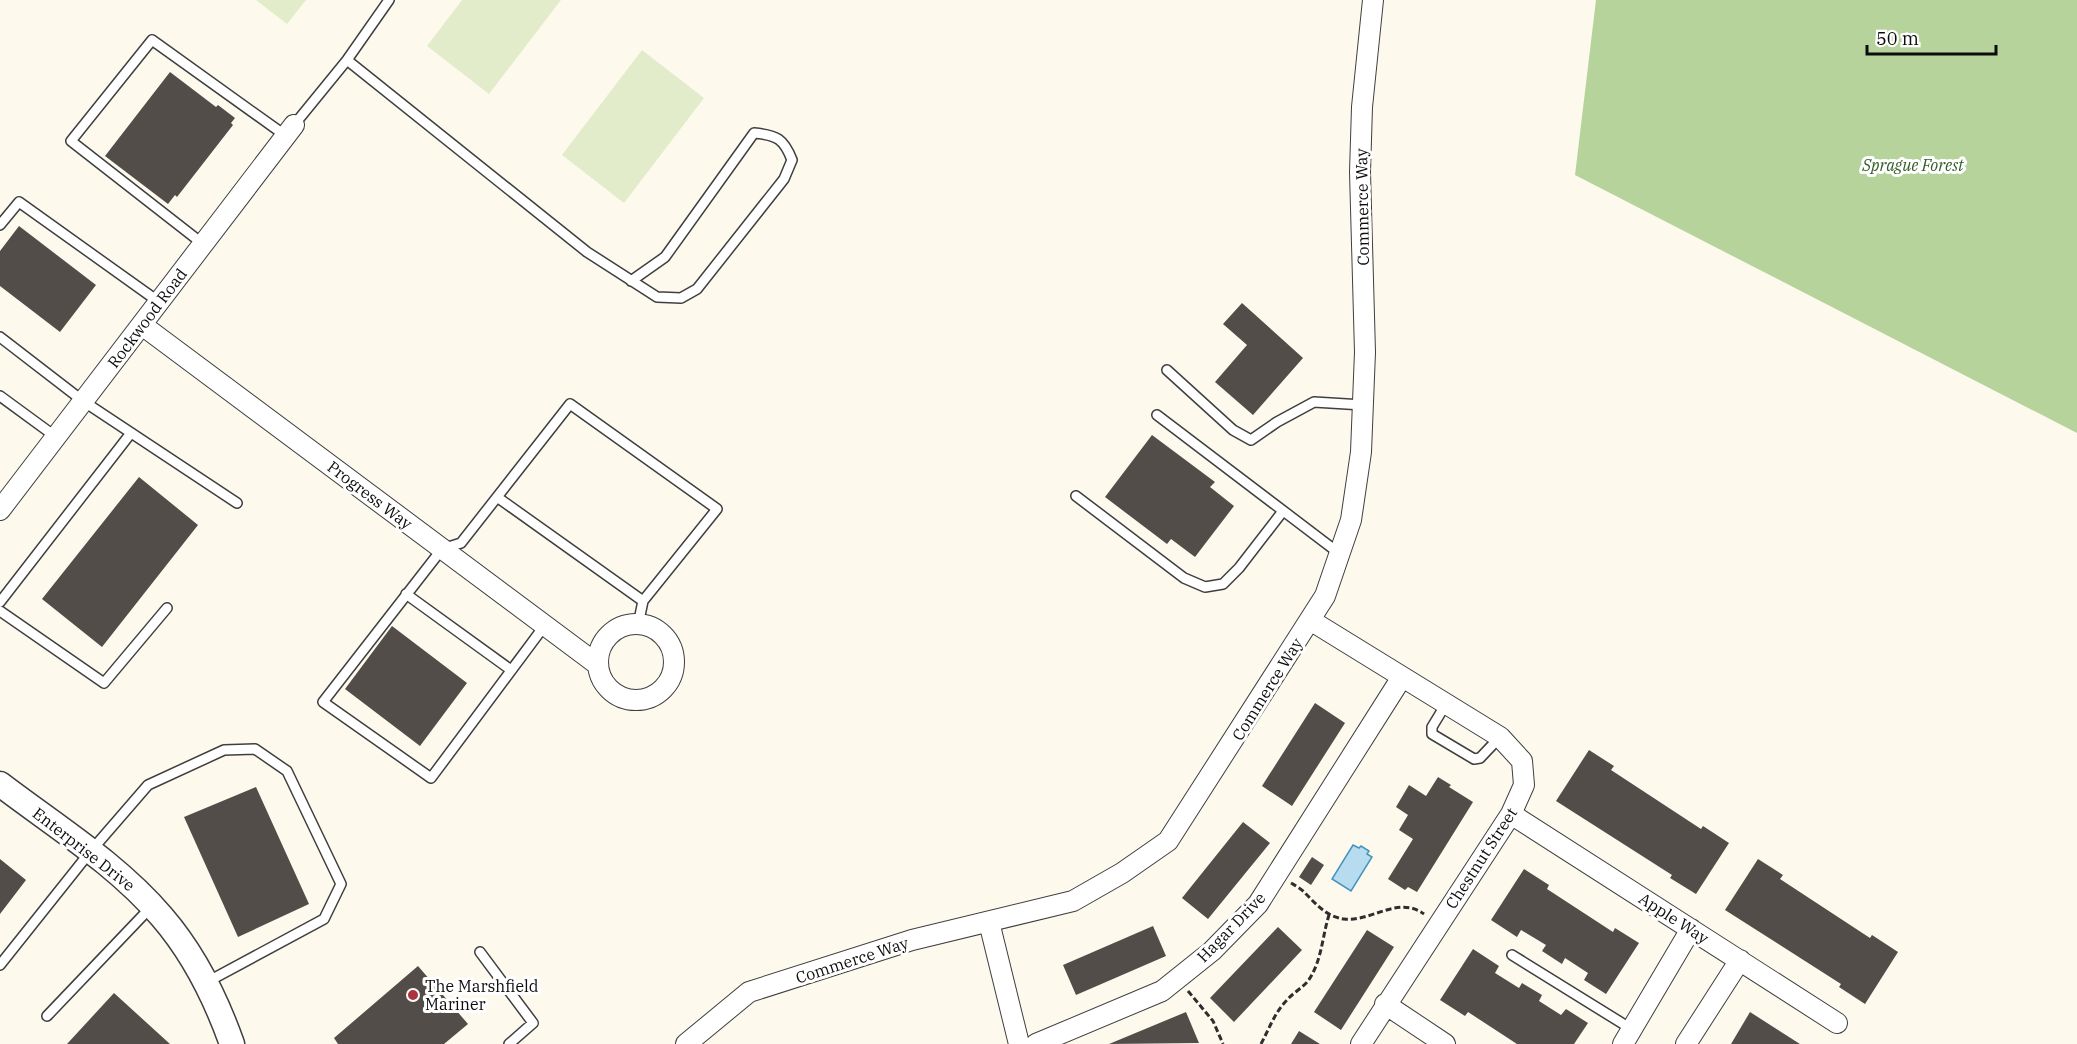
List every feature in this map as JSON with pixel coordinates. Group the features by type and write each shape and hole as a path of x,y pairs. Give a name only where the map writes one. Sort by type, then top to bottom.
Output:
{"street":[{"name":"Commerce Way","path":"686,1044 749,992 912,940 1073,901 1122,873 1168,841 1325,596 1351,520 1361,452 1363,405 1365,352 1360,172 1362,107 1373,0"},
{"name":"Rockwood Road","path":"0,510 290,130"},
{"name":"Progress Way","path":"142,325 598,665 601,678 609,689 619,697 632,701 645,700 657,694 667,685 673,673 675,660 665,637 656,630 638,625"},
{"name":"Chestnut Street","path":"1310,620 1500,737 1522,761 1524,785 1511,814 1361,1044"},
{"path":"598,665 599,653 604,642 612,633 622,627 638,625"},
{"name":"Hagar Drive","path":"1036,1044 1162,991 1212,951 1258,904 1402,677"},
{"name":"Enterprise Drive","path":"0,784 131,884 152,906 176,933 206,983 232,1044"},
{"name":"Apple Way","path":"1511,814 1837,1023"},
{"path":"989,922 1019,1044"},
{"path":"1628,1037 1691,929"},
{"path":"1686,1044 1740,960"},
{"path":"1386,1004 1445,1044"}],"lane":[{"path":"203,244 71,141 152,40 290,130 347,60 389,0"},
{"path":"347,60 587,252 631,281 657,297 681,298 697,288 784,179 792,160 787,146 772,134 754,133 665,257 631,281"},
{"path":"0,225 19,202 159,302"},
{"path":"0,337 84,401 237,503"},
{"path":"1167,370 1233,430 1251,440 1277,422 1314,402 1363,405"},
{"path":"0,396 56,437"},
{"path":"545,625 431,778 323,702 442,549 462,543 570,404 717,509 643,601 638,625"},
{"path":"1157,415 1340,554"},
{"path":"0,602 131,433"},
{"path":"1076,496 1184,578 1205,587 1223,584 1239,568 1283,511"},
{"path":"497,497 643,601"},
{"path":"406,594 511,670"},
{"path":"0,611 104,683 167,608"},
{"path":"1446,704 1432,727 1432,734 1474,759 1480,758 1500,737"},
{"path":"0,965 90,852 148,785 224,750 255,749 287,771 341,884 324,919 206,983"},
{"path":"47,1016 152,906"},
{"path":"480,952 533,1023 508,1044"},
{"path":"1512,955 1628,1037"}],"path":[{"path":"1277,874 1306,893 1310,900 1329,915 1343,919 1365,918 1398,906 1409,907 1419,911 1438,925"},
{"path":"1261,1044 1277,1012 1311,975 1322,952 1329,915"},
{"path":"1177,979 1213,1021 1223,1044"}],"green space":[{"path":"256,0 306,0 287,24"},
{"path":"462,0 561,0 489,94 427,46"},
{"name":"Sprague Forest","path":"1596,0 2077,0 2077,433 1575,175"},
{"path":"642,50 704,98 624,203 562,155"}],"water":[{"path":"1353,845 1359,848 1361,846 1369,851 1367,854 1372,857 1351,891 1332,879"}],"building":[{"path":"170,72 216,107 218,105 235,118 231,123 233,125 177,197 175,195 168,204 105,156"},
{"path":"19,226 96,285 60,332 0,286 0,251"},
{"path":"1242,303 1303,358 1253,415 1215,382 1247,345 1223,324"},
{"path":"1152,435 1215,482 1210,487 1234,506 1195,557 1171,539 1167,544 1105,497"},
{"path":"139,477 198,525 102,647 42,599"},
{"path":"392,626 467,683 420,746 345,689"},
{"path":"1315,703 1345,723 1292,806 1262,786"},
{"path":"1589,750 1614,766 1611,770 1701,829 1703,826 1729,843 1696,894 1670,878 1672,875 1556,801"},
{"path":"1438,777 1473,802 1417,892 1408,887 1405,890 1388,879 1413,839 1399,830 1408,815 1396,807 1409,785 1426,796"},
{"path":"256,787 309,904 238,937 184,817"},
{"path":"1243,822 1270,843 1208,919 1182,898"},
{"path":"1312,857 1324,865 1311,885 1299,877"},
{"path":"0,859 26,880 0,914"},
{"path":"1758,859 1783,875 1780,879 1870,938 1872,935 1898,952 1865,1004 1839,987 1841,984 1725,910"},
{"path":"1524,869 1549,885 1547,889 1613,932 1615,928 1639,943 1606,994 1584,980 1588,973 1565,958 1562,964 1542,951 1546,945 1521,930 1517,937 1491,920"},
{"path":"1153,926 1166,956 1076,995 1063,965"},
{"path":"1278,927 1302,950 1234,1022 1210,998"},
{"path":"1367,930 1394,947 1341,1030 1314,1012"},
{"path":"1473,949 1499,966 1495,973 1519,988 1522,983 1542,995 1539,1001 1561,1015 1566,1009 1588,1023 1574,1044 1517,1044 1468,1012 1465,1016 1440,1000"},
{"name":"The Marshfield Mariner","path":"418,966 468,1024 444,1044 338,1044 334,1038"},
{"path":"114,993 170,1044 67,1044"},
{"path":"1186,1012 1199,1043 1109,1044"},
{"path":"1750,1012 1800,1044 1731,1044"},
{"path":"1299,1031 1320,1044 1291,1044"}],"place":[{"name":"The Marshfield Mariner","path":"413,995"}]}
